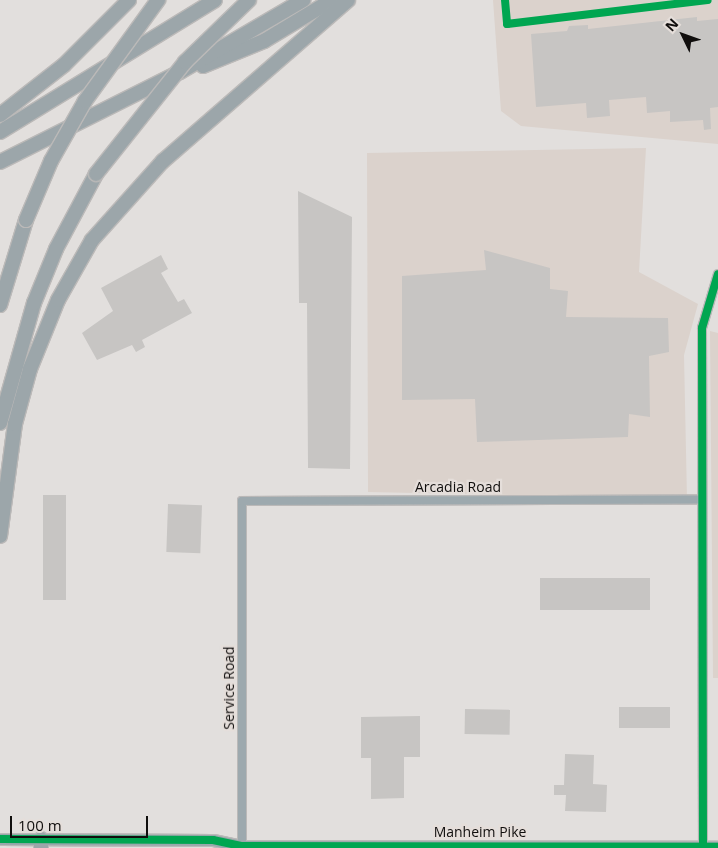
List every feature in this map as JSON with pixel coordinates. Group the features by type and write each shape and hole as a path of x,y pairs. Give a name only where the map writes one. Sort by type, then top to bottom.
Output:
{"highway":[{"path":"0,115 64,65 129,0"},
{"path":"0,305 26,220 51,161 84,101 158,0"},
{"path":"0,132 215,0"},
{"path":"0,423 34,303 56,249 96,174 185,62 249,0"},
{"path":"0,162 180,72 303,0"},
{"path":"180,72 223,60 264,41 332,0"},
{"path":"0,536 15,424 30,369 58,300 92,240 162,161 348,0"}],"main road":[{"name":"Manheim Pike","path":"0,839 41,844 213,840 240,847 718,847"}],"street":[{"path":"703,848 702,328 718,274"},
{"name":"Arcadia Road","path":"242,529 242,501 702,498"},
{"name":"Service Road","path":"240,847 242,529"}],"shaded area":[{"path":"493,0 718,0 718,144 521,126 501,111"},
{"path":"646,148 639,272 698,304 684,355 687,499 368,492 367,153"},
{"path":"710,331 718,333 718,678 713,678"}],"building":[{"path":"697,17 697,21 718,19 718,107 710,108 711,129 704,130 703,120 670,122 670,111 647,113 646,97 609,100 610,116 587,118 586,103 536,107 531,34 567,31 569,26 588,25 588,29"},
{"path":"298,191 352,217 350,469 308,468 307,303 299,303"},
{"path":"484,250 550,268 550,289 568,291 566,317 668,318 669,352 649,356 650,417 629,414 628,437 477,442 475,399 402,400 402,276 486,270"},
{"path":"161,255 168,269 161,273 178,302 184,299 192,313 142,340 145,347 136,352 132,345 97,360 82,333 113,311 101,288"},
{"path":"43,495 66,495 66,600 43,600"},
{"path":"168,504 202,505 200,553 166,552"},
{"path":"540,578 650,578 650,610 540,610"},
{"path":"619,707 670,707 670,728 619,728"},
{"path":"465,709 510,710 510,735 465,734"},
{"path":"420,716 420,757 404,757 404,798 371,799 371,758 361,758 361,717"},
{"path":"565,754 594,755 593,784 607,785 606,812 565,811 566,795 554,795 554,785 564,785"}],"transit line":[{"path":"505,0 507,24 708,0"},
{"path":"703,847 702,328 718,274"},
{"path":"0,839 213,840 242,846 718,847"}]}
